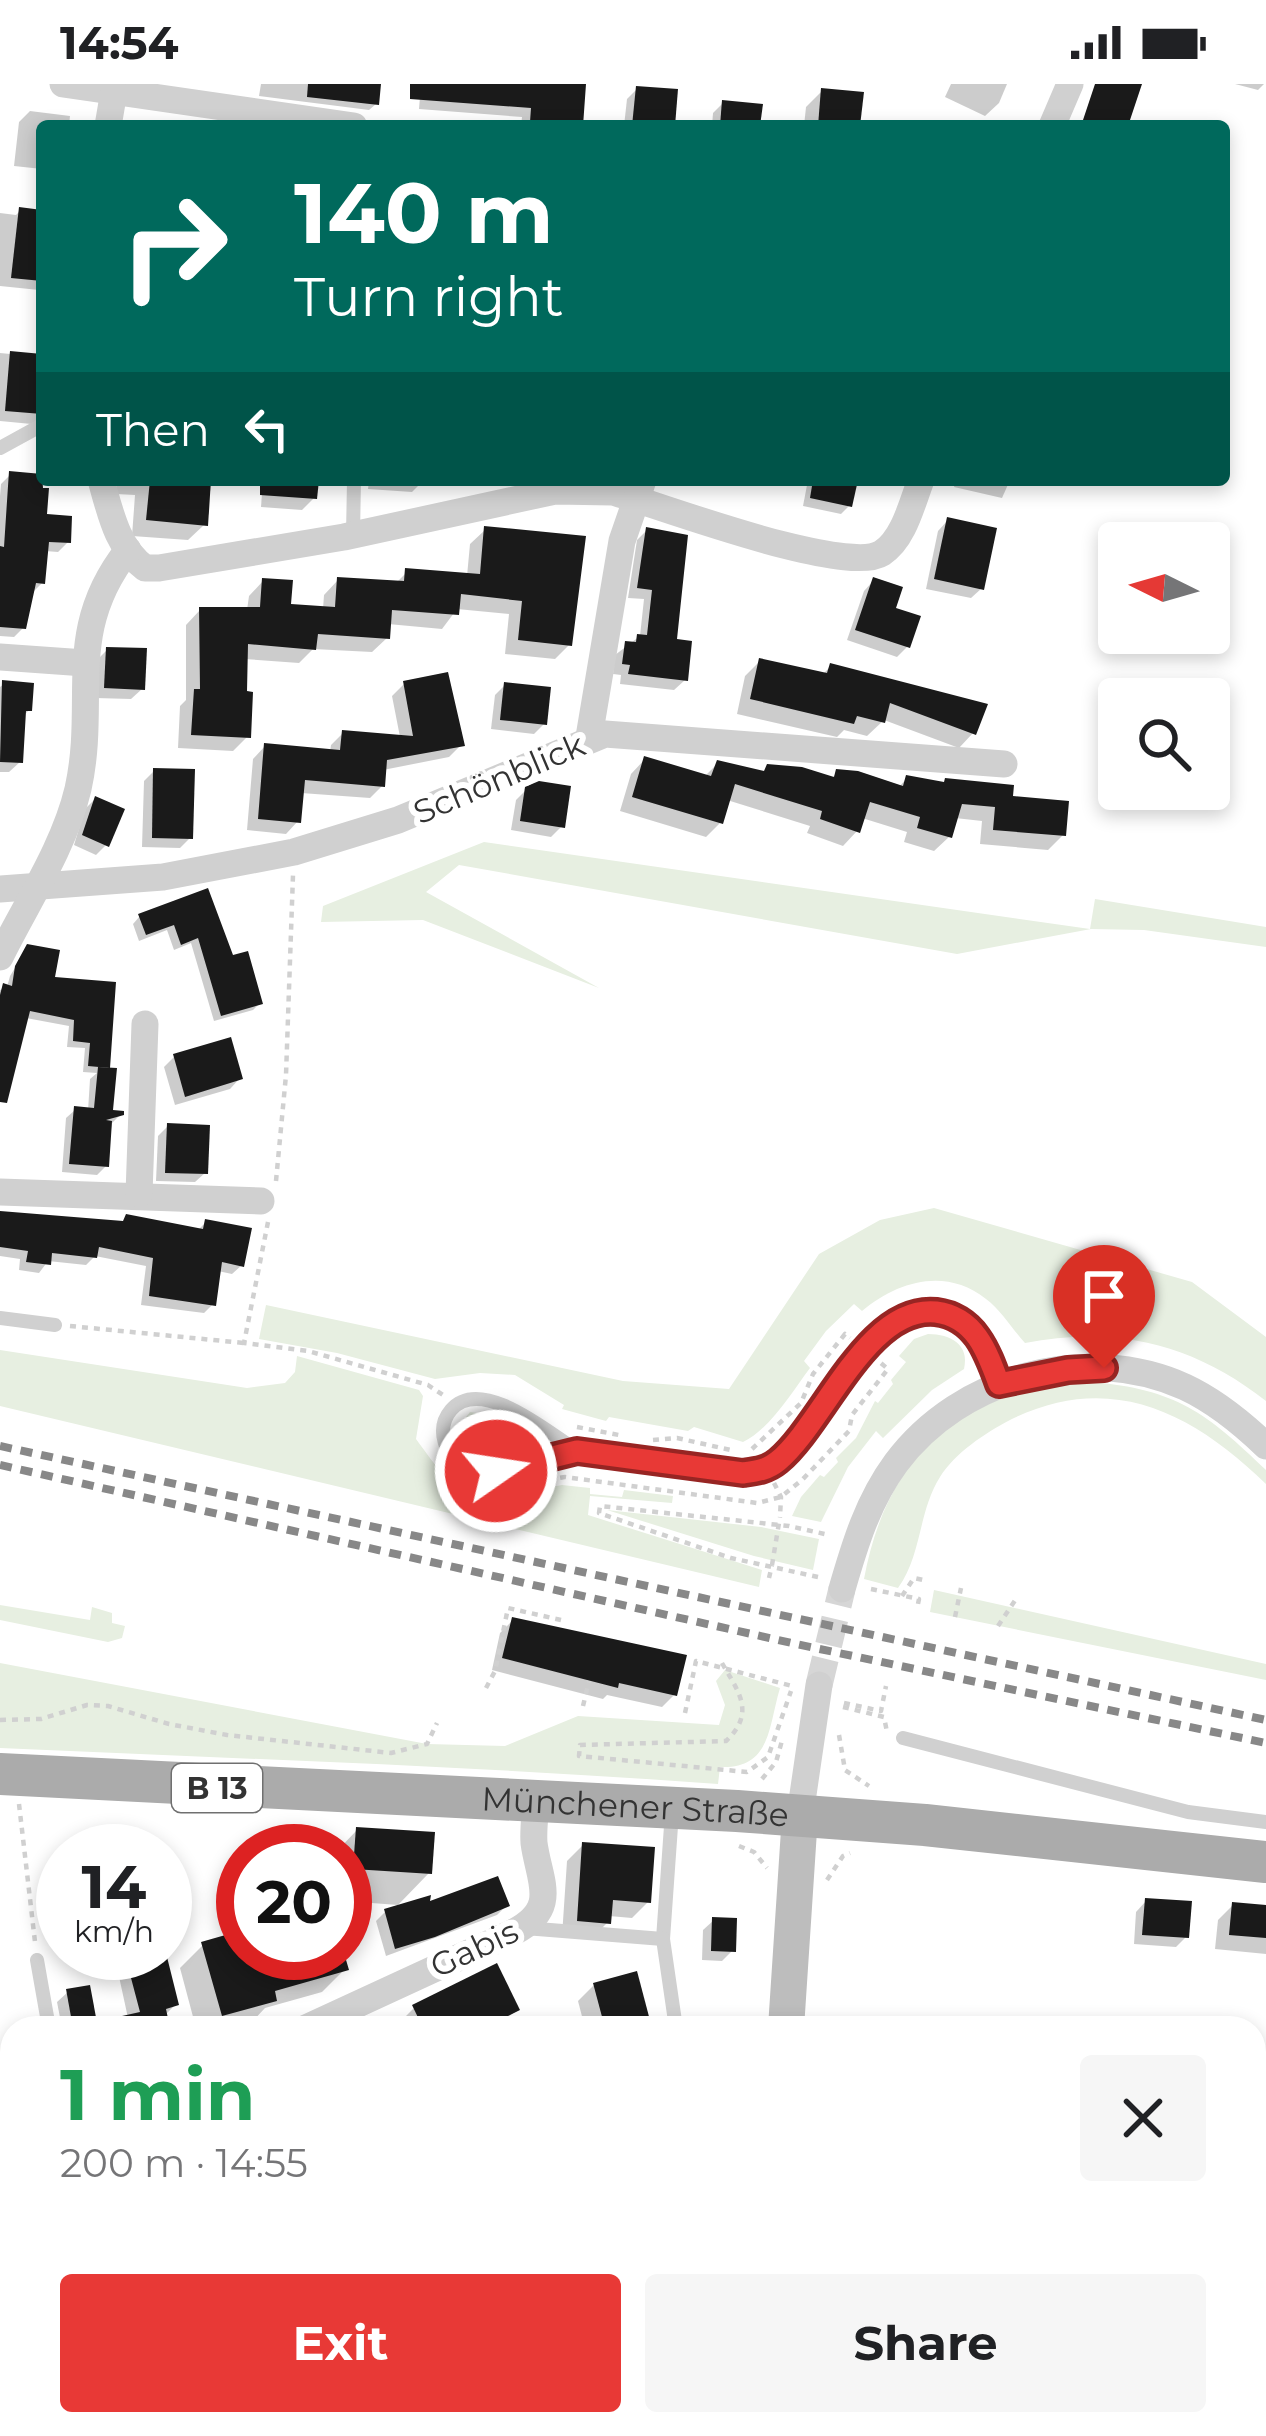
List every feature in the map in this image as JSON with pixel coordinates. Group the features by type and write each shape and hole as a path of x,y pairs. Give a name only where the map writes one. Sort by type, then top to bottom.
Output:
{"main road":[{"name":"Münchener Straße","path":"8,1775 800,1815 1266,1862"},
{"path":"787,2016 800,1815"}],"street":[{"path":"63,84 313,120"},
{"path":"1055,120 1070,84"},
{"path":"109,120 114,91"},
{"path":"103,486 117,530 146,568 353,536 555,491 639,489 791,547 858,560 890,548 918,486"},
{"path":"590,737 622,541 639,489"},
{"path":"0,957 71,814 78,787 91,616 128,550"},
{"path":"0,657 85,663"},
{"name":"Schönblick","path":"0,889 163,877 294,852 398,820 590,737 630,735 1004,764"},
{"path":"140,1194 145,1024"},
{"path":"0,1192 267,1201"},
{"path":"842,1585 867,1513 899,1460 948,1412 999,1384 1068,1370 1145,1373 1200,1395 1266,1446"},
{"path":"800,1815 806,1686"},
{"name":"Gabis","path":"332,2016 523,1928 539,1910 544,1894 534,1841 536,1802"}],"lane":[{"path":"0,448 36,428"},
{"path":"353,536 354,486"},
{"path":"577,1451 497,1402 475,1399 459,1404 448,1413 443,1427 446,1450 471,1470 496,1471 577,1451 743,1473 761,1470 788,1451 865,1351 899,1320 920,1313 940,1313 963,1321 976,1333 999,1384"},
{"path":"0,1318 55,1325"},
{"path":"900,1738 1188,1812 1266,1822"},
{"path":"672,1807 663,1939 674,2016"},
{"path":"523,1928 663,1939"},
{"path":"41,1980 47,2016"}],"path":[{"path":"244,1343 286,1075 294,869"},
{"path":"55,1325 327,1356 428,1385 459,1404"},
{"path":"496,1471 501,1490 565,1477 757,1503 781,1497 849,1432 852,1415 888,1369 845,1334 813,1374 801,1403 756,1448 742,1453 676,1438 641,1441"},
{"path":"566,1423 572,1429 581,1426 620,1436"},
{"path":"830,1535 789,1526 600,1506 599,1513 770,1571 920,1599 917,1609"},
{"path":"770,1571 780,1517"},
{"path":"902,1595 914,1578 923,1580"},
{"path":"955,1617 961,1588"},
{"path":"998,1626 1016,1599"},
{"path":"486,1688 495,1671 508,1608 561,1620"},
{"path":"685,1713 696,1660 806,1686"},
{"path":"722,1665 742,1700 740,1722 725,1741 580,1745 579,1756 751,1771 768,1757 806,1686"},
{"path":"584,1706 589,1681"},
{"path":"755,1782 768,1774 780,1754 806,1686"},
{"path":"872,1787 857,1782 842,1764 839,1734 844,1703 880,1711 886,1686"},
{"path":"2,1718 40,1719 87,1705 108,1706 169,1724 295,1745 391,1753 427,1744 437,1723"},
{"path":"843,1707 884,1717 886,1731 900,1738"},
{"path":"8,1775 36,1954"},
{"path":"824,1885 843,1856 857,1851"}],"shaded area":[{"path":"484,842 1090,929 1095,899 1266,927 1266,947 1144,930 1091,929 957,954 459,865 426,892 599,988 423,920 321,922 323,906"},
{"path":"934,1208 1192,1282 1266,1337 1266,1401 1211,1365 1152,1344 1090,1336 1025,1343 986,1299 971,1289 939,1281 891,1292 862,1311 854,1304 804,1361 810,1368 780,1409 743,1442 694,1427 688,1431 609,1417 606,1421 562,1409 564,1405 515,1375 480,1373 435,1379 337,1353 259,1339 266,1305 623,1381 729,1389 819,1254 880,1220"},
{"path":"928,1334 957,1343 964,1353 964,1369 932,1390 883,1438 876,1431 848,1467 821,1522 792,1516 801,1497 838,1462 836,1458 856,1438 875,1401 893,1384 891,1380 906,1362 899,1356 914,1339"},
{"path":"0,1350 247,1388 285,1383 295,1372 297,1356 419,1390 423,1396 416,1439 459,1487 470,1493 497,1495 498,1501 541,1495 541,1489 562,1485 590,1488 590,1494 622,1497 624,1490 673,1496 672,1503 590,1496 588,1515 762,1570 759,1587 0,1406"},
{"path":"1091,1382 1146,1391 1188,1407 1226,1433 1266,1470 1266,1484 1209,1437 1148,1406 1115,1399 1047,1405 991,1431 946,1468 933,1490 912,1562 898,1588 864,1579 891,1496 938,1435 969,1413 1005,1397"},
{"path":"470,1412 490,1415 521,1439 519,1447 466,1450 457,1429"},
{"path":"607,1510 761,1527 819,1539 813,1570 754,1556"},
{"path":"934,1590 1266,1664 1266,1680 930,1612"},
{"path":"0,1605 90,1620 92,1607 112,1613 112,1623 125,1626 122,1638 108,1642 0,1620"},
{"path":"0,1663 427,1744 505,1746 578,1716 719,1725 725,1705 716,1681 725,1670 780,1688 765,1743 749,1761 720,1767 718,1784 0,1748"}],"building":[{"path":"308,84 381,84 379,105 307,97"},
{"path":"410,84 586,84 583,120 530,120 531,108 410,99"},
{"path":"1095,84 1142,84 1130,120 1083,120"},
{"path":"636,86 678,89 675,120 633,120"},
{"path":"821,88 864,92 861,120 818,120"},
{"path":"722,100 763,104 761,120 720,120"},
{"path":"19,207 36,209 36,280 11,278"},
{"path":"10,351 36,353 36,414 5,411"},
{"path":"9,471 36,473 36,486 49,488 47,514 72,516 71,543 49,542 45,584 36,583 26,629 0,627 0,546 4,547"},
{"path":"149,486 211,486 208,526 146,520"},
{"path":"260,486 318,486 317,499 260,495"},
{"path":"812,486 857,486 852,507 810,498"},
{"path":"947,517 997,528 984,590 934,579"},
{"path":"484,526 586,536 572,646 518,640 522,601 461,594 459,615 392,610 390,639 318,634 316,650 248,644 251,738 191,735 194,689 200,689 199,607 260,607 262,578 293,580 291,604 335,607 337,577 404,581 405,568 480,574"},
{"path":"646,527 688,535 677,639 692,641 688,681 628,674 630,665 622,664 625,641 636,642 637,634 647,635 652,590 637,588"},
{"path":"873,577 903,587 896,608 921,616 910,648 855,630"},
{"path":"106,647 147,648 145,690 104,688"},
{"path":"759,658 827,673 830,663 988,704 976,735 890,703 885,723 857,716 854,724 750,699"},
{"path":"448,672 465,746 387,760 385,787 305,780 301,823 258,819 264,743 340,750 342,730 413,736 403,681"},
{"path":"2,680 34,683 32,711 26,711 23,763 0,762"},
{"path":"504,682 551,687 547,725 500,720"},
{"path":"644,756 711,776 717,760 764,771 767,764 802,767 834,777 836,769 858,771 903,786 906,775 1014,785 1013,796 1069,801 1066,836 993,830 995,807 962,804 952,838 917,828 920,817 870,802 860,833 820,819 822,811 735,784 723,824 632,797"},
{"path":"153,768 195,769 193,839 152,838"},
{"path":"539,781 571,786 565,828 520,821 525,787"},
{"path":"95,796 125,809 109,847 82,835"},
{"path":"208,888 233,955 248,951 263,1004 221,1016 198,938 181,945 174,925 146,935 138,914"},
{"path":"27,944 60,950 55,977 116,982 110,1068 88,1066 90,1043 73,1041 74,1020 30,1011 7,1103 0,1102 0,995 3,983 12,986 15,966"},
{"path":"231,1037 243,1079 185,1097 173,1054"},
{"path":"98,1067 117,1068 113,1110 124,1111 106,1120 112,1121 109,1167 69,1164 74,1106 94,1108"},
{"path":"167,1123 210,1125 208,1174 165,1173"},
{"path":"0,1211 123,1221 126,1214 203,1229 205,1219 252,1228 244,1267 222,1262 216,1306 149,1296 153,1258 99,1247 97,1258 52,1253 51,1265 26,1262 28,1251 0,1247"},
{"path":"512,1617 687,1655 677,1696 619,1683 618,1688 502,1658"},
{"path":"372,1828 435,1832 432,1874 372,1870"},
{"path":"582,1842 655,1847 651,1903 613,1900 611,1924 577,1921"},
{"path":"498,1876 510,1906 395,1949 384,1909 431,1895 430,1901"},
{"path":"1145,1898 1192,1901 1189,1938 1142,1935"},
{"path":"1232,1902 1266,1905 1266,1938 1229,1935"},
{"path":"712,1917 737,1918 736,1952 711,1951"},
{"path":"216,1938 216,1980 314,1980 275,1991 277,2001 222,2016 201,1942"},
{"path":"497,1963 520,2010 508,2016 417,2016 412,2005"},
{"path":"637,1971 649,2016 602,2016 593,1983"},
{"path":"132,1980 173,1980 179,2005 166,2009 167,2016 122,2016 140,2012"},
{"path":"90,1985 96,2016 71,2016 66,1989"}],"tunnel":[{"path":"819,1685 842,1589"}],"railway":[{"path":"0,1446 1266,1720"},
{"path":"0,1465 796,1644 1266,1743"}],"route":[{"path":"496,1471 577,1451 743,1473 761,1470 788,1451 875,1339 899,1320 920,1313 940,1313 969,1326 982,1343 999,1384 1034,1375 1104,1368"}]}
